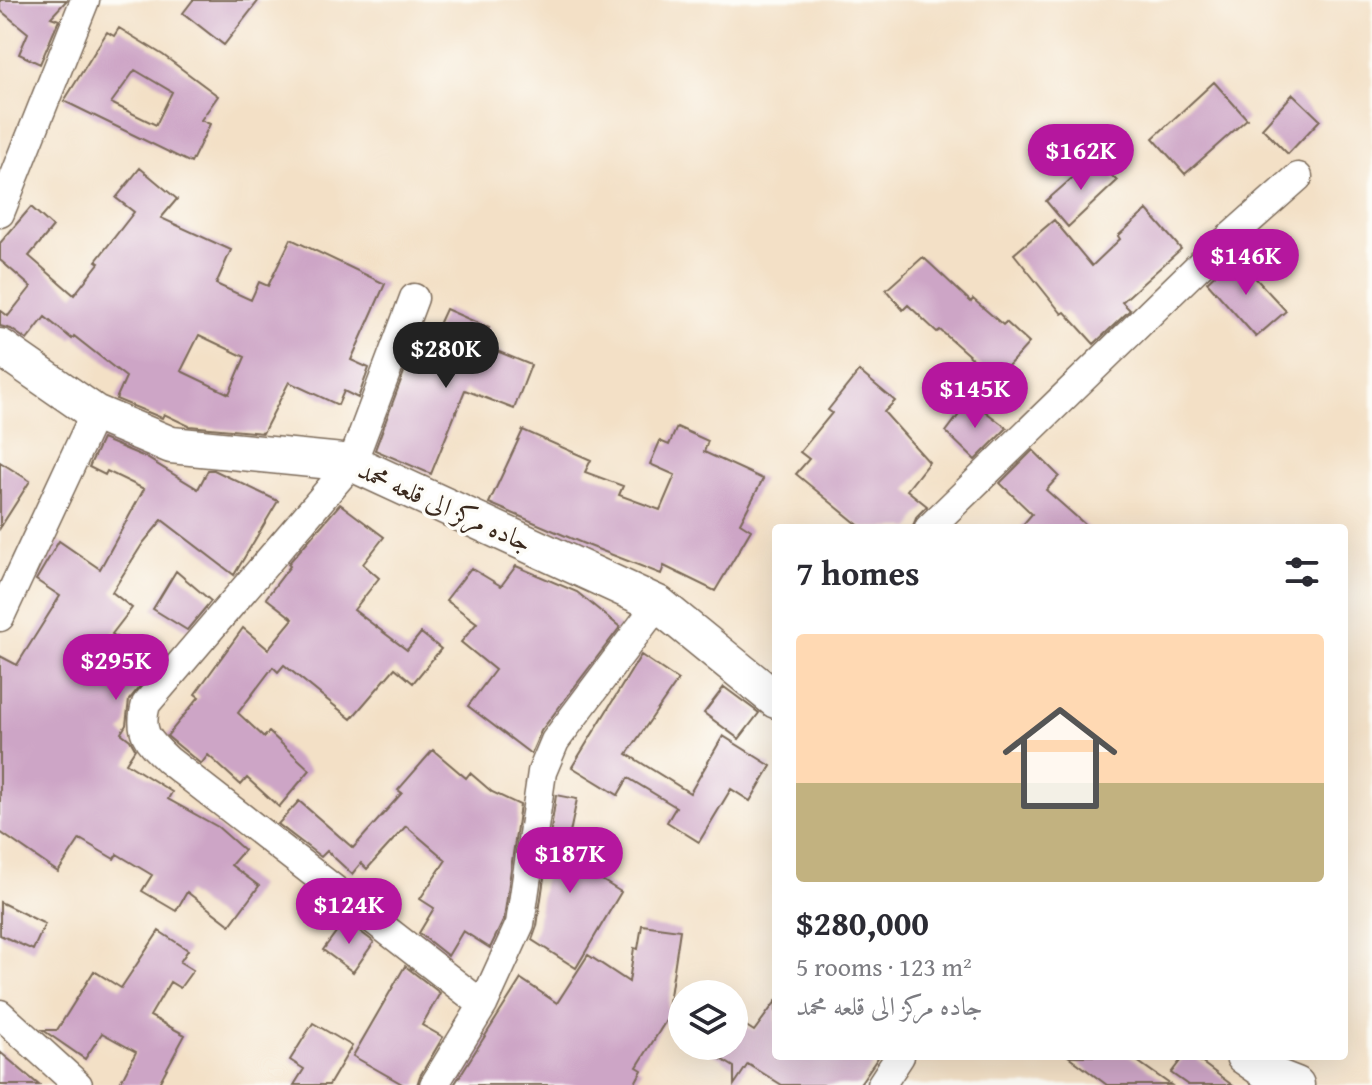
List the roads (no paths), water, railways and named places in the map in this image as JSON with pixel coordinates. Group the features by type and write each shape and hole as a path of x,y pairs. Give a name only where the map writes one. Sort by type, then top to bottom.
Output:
{"street":[{"path":"0,213 85,0"},
{"path":"933,524 1209,256 1298,177"},
{"path":"414,298 352,463 146,704 142,718 144,734 168,760 483,1005"},
{"name":"جاده مرکز الی قلعه محمد","path":"0,347 95,413 171,445 352,463 658,604 772,692"},
{"path":"0,617 95,413"},
{"path":"434,1085 483,1005 520,924 542,772 547,757 555,741 658,604"},
{"path":"0,1014 78,1085"},
{"path":"881,1085 897,1060"}]}
